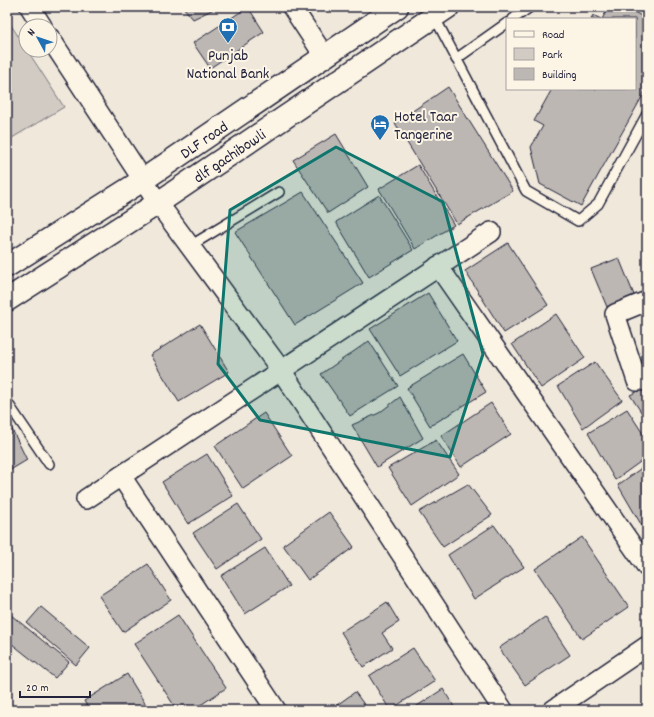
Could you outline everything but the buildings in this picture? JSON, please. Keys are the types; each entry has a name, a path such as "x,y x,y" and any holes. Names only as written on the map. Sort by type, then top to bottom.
{"main road":[{"name":"DLF road","path":"7,266 142,180 397,7"},
{"name":"dlf gachibowli","path":"7,300 158,203 441,12"}],"street":[{"path":"30,7 37,18"},
{"path":"292,7 325,57"},
{"path":"58,50 158,203 281,370 503,710"},
{"path":"86,499 491,232"},
{"path":"438,266 647,568"},
{"path":"647,301 615,314 637,381 647,380"},
{"path":"121,476 276,710"},
{"path":"553,710 647,646"}],"lane":[{"path":"514,18 530,7"},
{"path":"441,12 456,59 526,191 578,221 598,204 647,114"},
{"path":"456,59 506,24"},
{"path":"190,246 279,192"},
{"path":"7,402 49,464"}],"highlighted area":[{"path":"336,147 443,202 483,354 450,457 260,420 218,364 230,210"}],"green space":[{"path":"7,19 18,36 18,58 32,58 64,107 7,141"}],"place":[{"name":"Punjab National Bank","path":"228,44"},
{"name":"Hotel Taar Tangerine","path":"380,141"}]}
